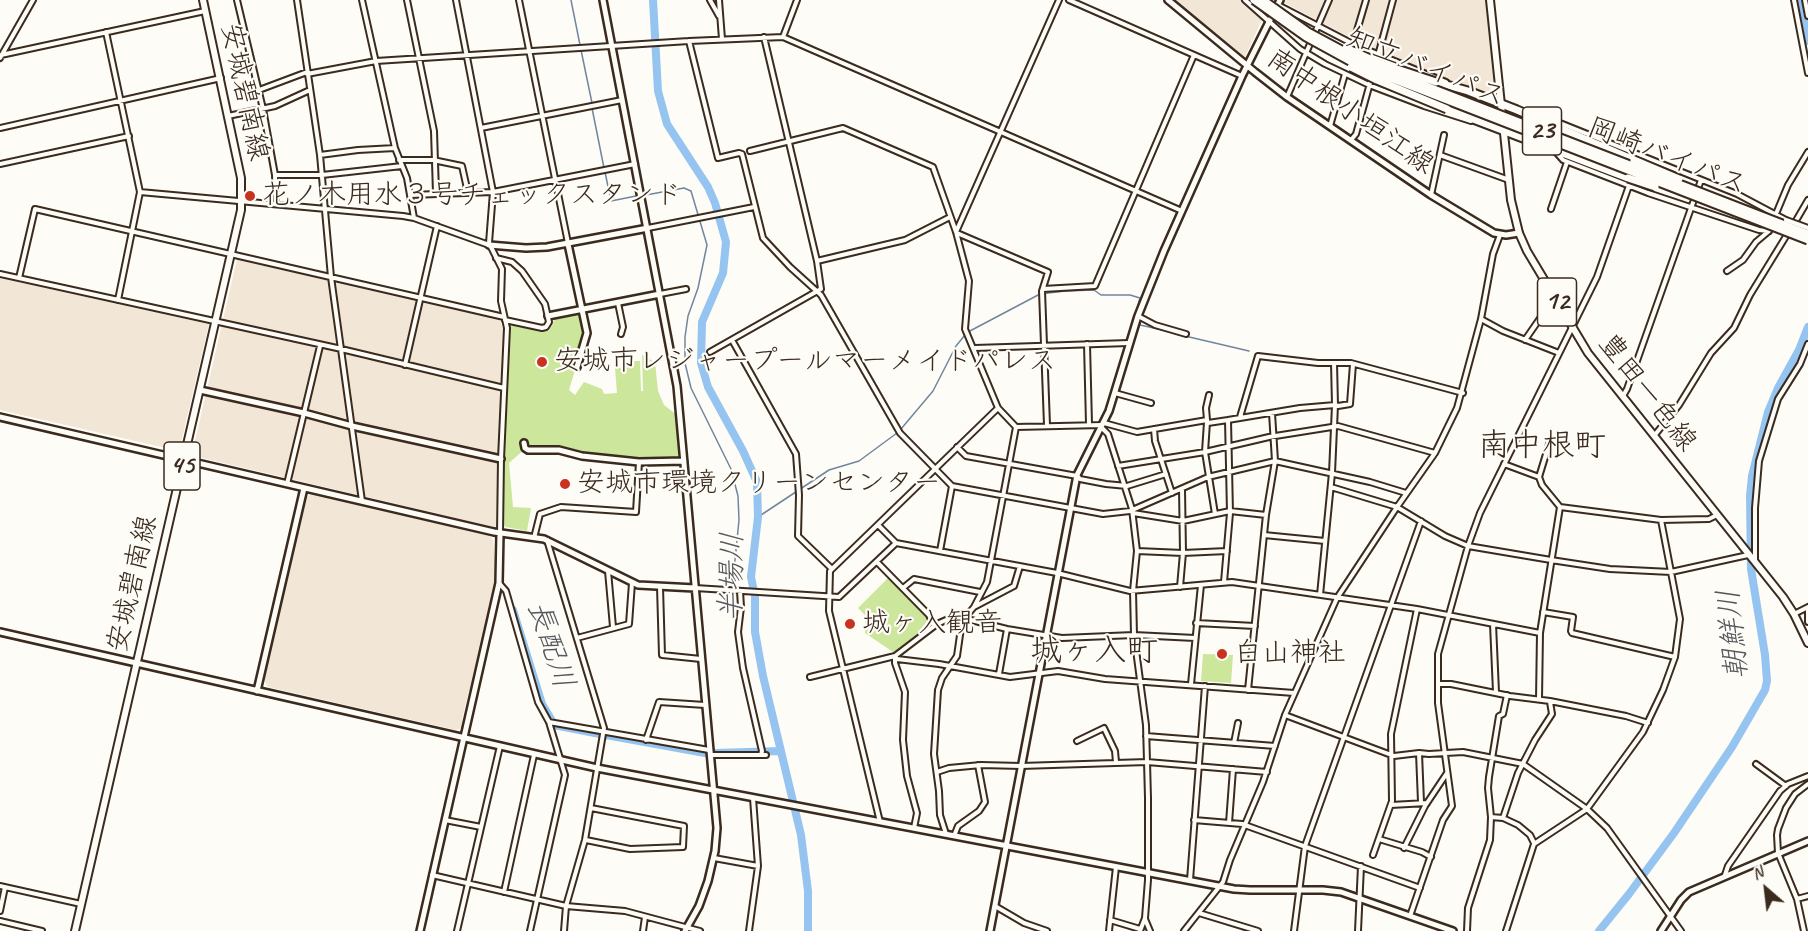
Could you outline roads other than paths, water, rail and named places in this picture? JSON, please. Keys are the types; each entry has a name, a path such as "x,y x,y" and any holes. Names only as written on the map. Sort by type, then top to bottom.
{"highway":[{"name":"知立バイパス","path":"1254,0 1306,37 1357,65 1726,209"},
{"name":"23","path":"1263,0 1282,15 1333,43 1379,63 1537,118 1637,158 1754,213"},
{"name":"23","path":"1266,10 1292,32 1367,76 1504,132 1518,135 1628,182 1726,209"},
{"name":"岡崎バイパス","path":"1282,15 1332,46 1373,66 1808,234"},
{"name":"岡崎バイパス","path":"1726,209 1808,240"}],"main road":[{"name":"安城碧南線","path":"75,931 232,254 241,201 241,178 203,0"},
{"name":"豊田一色線","path":"1490,0 1513,213 1519,233 1554,298 1588,353 1754,562 1794,614 1807,637"}],"street":[{"path":"1,56 33,0"},
{"path":"237,0 263,109 275,175 276,204"},
{"path":"297,0 320,155 331,277 362,501"},
{"path":"362,0 395,148 407,178 414,218"},
{"path":"406,0 434,131 436,194"},
{"path":"420,931 499,583 501,459 507,334 501,301 502,269 489,245 494,192 456,0"},
{"path":"519,0 587,333 577,367"},
{"path":"603,0 674,362 684,460 717,835 714,858 702,898 686,930"},
{"path":"710,0 719,16"},
{"path":"719,0 722,39"},
{"path":"783,37 796,0"},
{"path":"956,232 1059,0"},
{"path":"1069,0 1242,76"},
{"name":"南中根小垣江線","path":"1168,0 1287,97 1431,195 1479,226 1500,235"},
{"path":"1245,0 1306,53 1345,74 1452,117 1485,123"},
{"path":"1271,0 1279,2 1353,44 1447,82 1451,87"},
{"path":"1287,97 1329,0"},
{"path":"1353,44 1366,0"},
{"path":"1351,140 1356,134 1393,0"},
{"path":"1794,0 1808,73"},
{"path":"1805,0 1808,16"},
{"path":"990,931 1069,508 1077,476 1103,426 1138,316 1182,211 1247,65 1279,2"},
{"path":"1,56 205,11"},
{"path":"106,32 141,192 118,300"},
{"path":"710,352 821,289 817,261 764,37"},
{"path":"259,90 307,73 376,61 783,37 1182,211"},
{"path":"689,41 718,158 741,153 761,234 790,267 818,292 899,431 952,486 1102,514 1133,511 1183,521 1230,510 1266,515"},
{"path":"1042,292 1095,286 1194,55"},
{"path":"1330,126 1345,74"},
{"path":"0,128 221,78"},
{"path":"228,116 275,106 310,90"},
{"path":"481,128 622,100"},
{"path":"750,151 843,128 933,167 956,232 969,280 967,333 999,408 1016,427"},
{"path":"1431,195 1444,135"},
{"path":"0,164 129,136"},
{"path":"320,155 395,148"},
{"path":"1554,150 1560,158 1567,162 1628,182 1691,208 1768,231"},
{"path":"1727,271 1743,260 1756,242 1768,231 1788,185 1808,152"},
{"path":"1440,155 1509,180"},
{"path":"1410,916 1443,820 1452,806 1438,704 1438,648 1468,546 1480,513 1597,277 1637,158 1701,180 1808,228"},
{"path":"399,160 435,161 463,166 468,193"},
{"path":"1551,209 1567,162"},
{"path":"410,195 494,192 635,164"},
{"path":"275,175 322,175 402,166"},
{"path":"1622,397 1628,388 1701,180"},
{"path":"141,192 414,218 489,245 526,248 568,244 754,207"},
{"path":"1653,436 1679,405 1712,353 1734,328 1750,295 1808,200"},
{"path":"19,278 35,209 420,297 544,328 549,324 545,304 522,271 512,262 496,258"},
{"path":"817,261 905,240 950,217"},
{"path":"405,365 436,226"},
{"path":"956,232 1048,272 1042,292 1047,425"},
{"path":"1184,931 1223,882 1267,772 1285,715 1337,598 1396,507 1435,453 1457,408 1480,319 1493,254 1500,235 1519,233"},
{"path":"0,274 504,388"},
{"path":"548,316 687,289"},
{"path":"1525,340 1554,298"},
{"path":"618,303 623,327 621,334"},
{"path":"1138,316 1155,325 1186,334"},
{"path":"1480,319 1559,353"},
{"path":"732,340 796,454 799,491 798,536 831,570"},
{"path":"975,348 1129,343"},
{"path":"1087,344 1089,424"},
{"path":"1754,562 1759,461 1778,399 1800,364 1808,344"},
{"path":"287,484 320,346"},
{"path":"1240,417 1258,356 1353,364 1462,393"},
{"path":"1320,595 1335,427 1334,363"},
{"path":"1016,427 1089,424 1137,432 1350,404 1353,364"},
{"path":"200,390 501,459"},
{"path":"1115,393 1151,403"},
{"path":"1209,395 1206,408 1205,452 1215,514"},
{"path":"880,822 829,611 831,570 999,408"},
{"path":"1248,690 1266,515 1275,461 1272,413"},
{"path":"0,417 500,533 547,540 641,586 839,597 896,543"},
{"path":"1224,582 1230,510 1228,420"},
{"path":"1103,426 1108,434 1133,511 1137,551 1133,591 1134,635 1147,762 1148,873 1145,918 1141,930 1110,920"},
{"path":"974,607 987,582 1016,427"},
{"path":"1118,466 1335,427 1435,453"},
{"path":"1154,429 1172,493"},
{"path":"1550,441 1539,477 1542,485 1560,507 1661,520 1709,519 1717,515"},
{"path":"524,443 528,450 559,450 575,455 639,462 684,460"},
{"path":"957,447 966,456 1077,476 1080,479 1106,484 1124,485 1166,474"},
{"path":"1133,511 1208,477 1275,461 1332,473 1406,493"},
{"path":"534,538 540,514 561,507 636,512 639,462"},
{"path":"1504,464 1539,477"},
{"path":"940,551 952,486"},
{"path":"257,691 304,488"},
{"path":"1331,488 1396,507 1445,536 1468,546 1551,560 1610,569 1671,572 1747,553"},
{"path":"1180,587 1183,553 1182,489"},
{"path":"1539,699 1540,633 1560,507"},
{"path":"1506,931 1534,844 1587,809 1648,723 1658,704 1675,657 1680,619 1661,520"},
{"path":"1294,931 1305,846 1421,521"},
{"path":"878,525 896,543 1057,573 1133,591 1224,582 1417,609 1540,633"},
{"path":"1264,535 1326,541"},
{"path":"547,540 603,726 585,840 566,906 564,931"},
{"path":"1137,551 1183,553 1227,551"},
{"path":"877,562 930,615 934,626"},
{"path":"946,834 940,815 934,754 938,690 942,678 957,656 959,632 963,619 974,607 1014,586 1020,566"},
{"path":"608,569 613,627"},
{"path":"903,588 914,579 980,592"},
{"path":"577,638 630,623 632,582"},
{"path":"499,583 506,591 538,702 549,722 565,775 530,931"},
{"path":"1191,684 1202,585"},
{"path":"660,587 662,655 701,659"},
{"path":"549,722 710,752 763,754 743,668 738,632 741,591"},
{"path":"1794,614 1808,608 1808,622"},
{"path":"1373,855 1391,804 1391,734 1417,609"},
{"path":"1543,612 1573,617 1572,633 1675,657"},
{"path":"895,658 934,626 956,616 1007,629 1062,638 1134,635 1195,638"},
{"path":"1196,623 1255,626"},
{"path":"1493,623 1496,692"},
{"path":"999,674 1007,629"},
{"path":"0,632 597,768 1219,886 1250,890 1330,890 1453,931"},
{"path":"810,678 895,658 1016,676 1058,671 1099,679 1294,693"},
{"path":"895,658 905,692 903,740 909,785 917,813 914,828"},
{"path":"1438,684 1451,684 1550,701 1626,716 1648,723"},
{"path":"1190,880 1205,686"},
{"path":"1467,931 1468,908 1490,840 1491,817 1488,788 1491,757 1499,716 1503,714 1507,695"},
{"path":"1503,818 1518,773 1552,714 1550,701"},
{"path":"646,740 658,703 705,705"},
{"path":"1285,715 1394,756 1463,752 1523,764 1587,809 1607,828 1681,931"},
{"path":"1234,743 1238,723"},
{"path":"1077,741 1104,728 1116,762"},
{"path":"1146,736 1275,746"},
{"path":"457,931 500,746"},
{"path":"1419,753 1421,802"},
{"path":"504,892 534,755"},
{"path":"937,772 949,768 978,765 1021,766 1116,762 1147,762 1267,772"},
{"path":"1756,764 1786,786"},
{"path":"954,836 958,826 981,809 985,802 978,765"},
{"path":"1229,823 1233,769"},
{"path":"1404,848 1427,803 1447,773"},
{"path":"1725,875 1728,866 1780,791 1808,776"},
{"path":"1804,931 1797,899 1778,853 1778,829 1786,808 1795,794 1808,784"},
{"path":"748,931 758,866 753,797"},
{"path":"1391,804 1427,803"},
{"path":"585,840 630,849 683,847 684,826 591,808"},
{"path":"1491,817 1503,818 1524,829 1534,844"},
{"path":"445,819 481,827"},
{"path":"1194,820 1245,825 1420,888"},
{"path":"1379,839 1431,857"},
{"path":"1661,931 1681,900 1689,892 1808,841"},
{"path":"714,858 758,866"},
{"path":"1358,931 1360,866"},
{"path":"1109,931 1116,867"},
{"path":"432,875 566,906 622,910 686,930 700,931"},
{"path":"0,911 3,887 81,904"},
{"path":"1797,899 1808,896"},
{"path":"994,906 1024,923 1047,931"},
{"path":"1199,913 1258,931"},
{"path":"643,931 645,916"},
{"path":"1145,918 1150,931"},
{"path":"0,921 42,931"}],"waterway":[{"path":"571,0 580,45"},
{"name":"半場川","path":"653,0 658,91 667,124 708,187 726,242 723,273 702,322 701,363 708,387 757,482 758,517 751,577 755,596 755,632 763,676 801,835 808,891 808,931"},
{"name":"朝鮮川","path":"1800,0 1808,41"},
{"path":"581,50 592,103"},
{"path":"592,108 604,168"},
{"path":"605,172 611,201 636,196"},
{"path":"646,195 684,188 691,191 707,245 698,288 688,316 685,363 691,388 731,469 738,496 739,520 734,570 738,574"},
{"path":"968,332 1040,294 1065,291 1094,290 1101,295 1130,295 1140,298 1133,323"},
{"path":"1140,325 1181,334"},
{"name":"朝鮮川","path":"1599,931 1674,833 1732,747 1765,690 1767,681 1765,655 1751,569 1752,476 1768,412 1808,327"},
{"path":"901,429 933,391 956,346 965,335"},
{"path":"1185,336 1249,351"},
{"path":"758,517 829,470 859,461 897,433"},
{"name":"長配川","path":"513,610 542,704 551,719"},
{"name":"長配川","path":"554,725 600,734"},
{"name":"長配川","path":"606,735 705,753"},
{"name":"長配川","path":"716,753 781,751"}],"place":[{"name":"花ノ木用水３号チェックスタンド","path":"250,196"},
{"name":"安城市レジャープールマーメイドパレス","path":"542,362"},
{"name":"安城市環境クリーンセンター","path":"565,484"},
{"name":"城ヶ入観音","path":"850,624"},
{"name":"白山神社","path":"1222,654"}],"district":[{"name":"南中根町","path":"1542,447"},
{"name":"城ヶ入町","path":"1094,652"}]}
